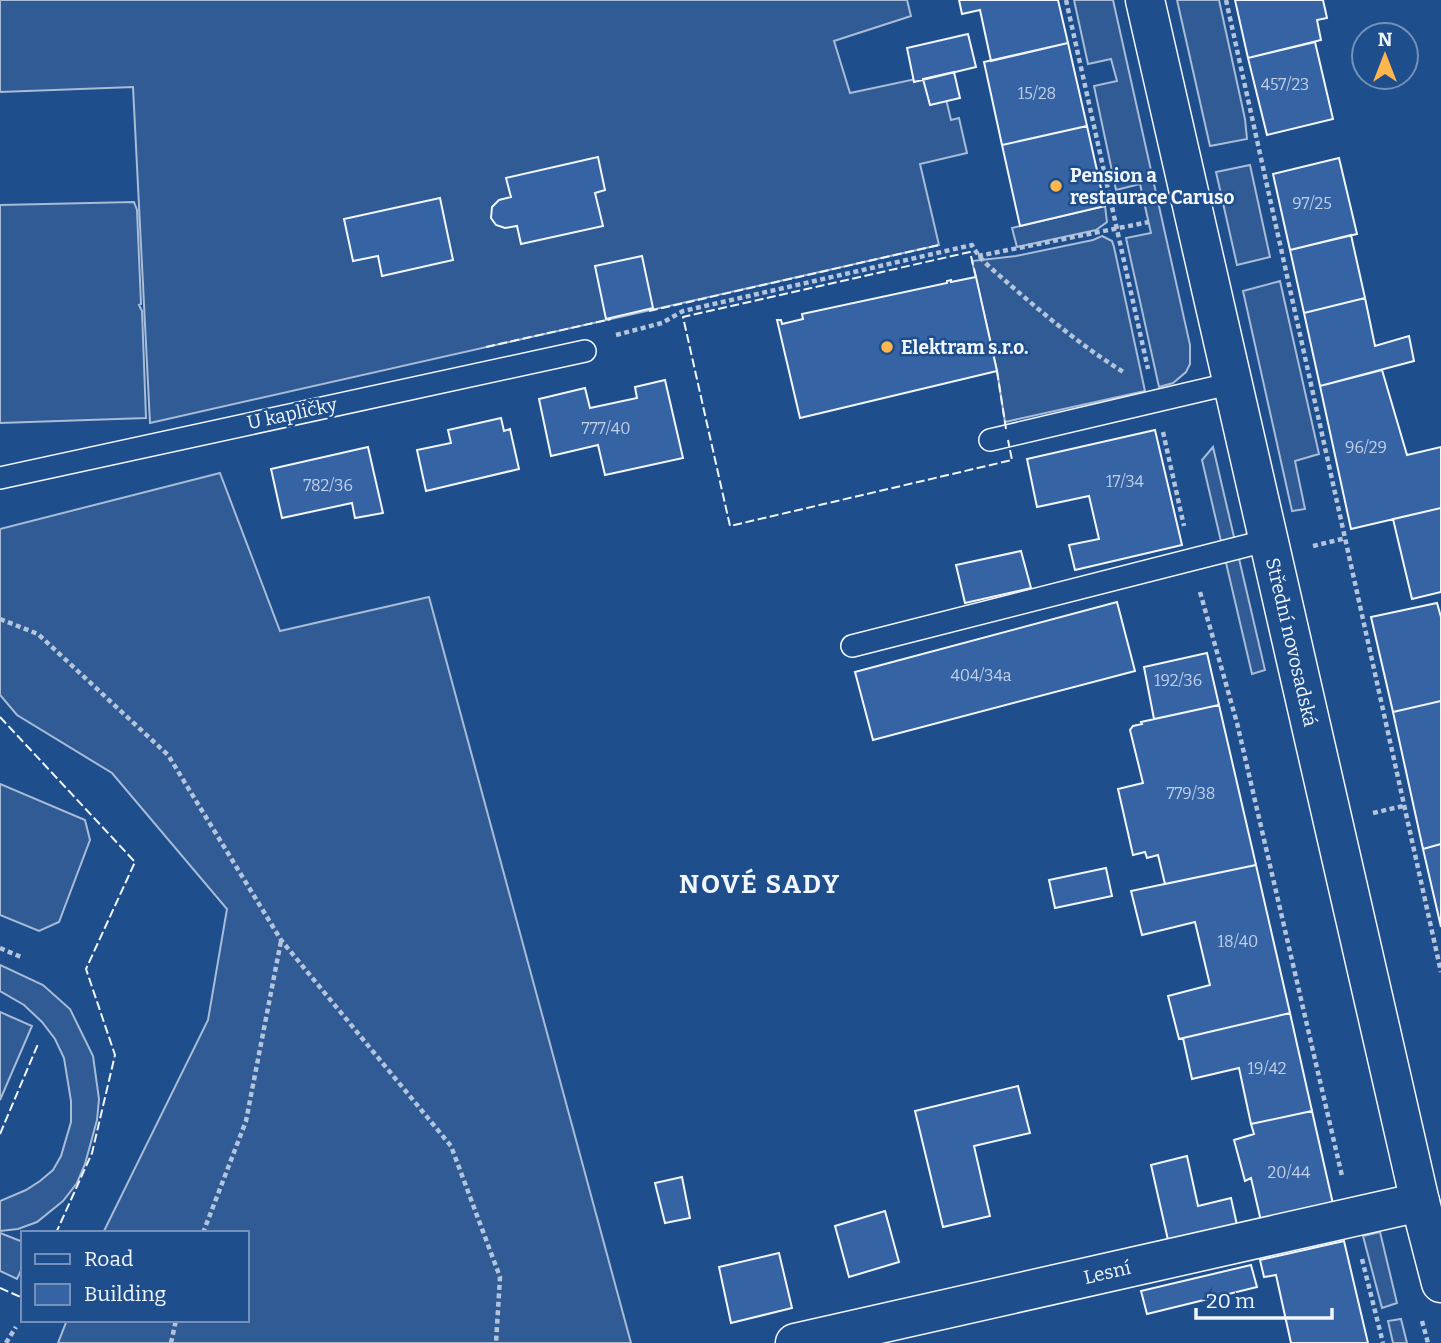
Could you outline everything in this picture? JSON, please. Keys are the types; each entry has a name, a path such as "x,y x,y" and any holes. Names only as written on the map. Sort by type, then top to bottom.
{"main road":[{"name":"Střední novosadská","path":"1145,0 1420,1202 1441,1283"},
{"name":"Lesní","path":"795,1343 1420,1202"}],"lane":[{"name":"U kapličky","path":"0,478 585,351"},
{"path":"990,440 1233,383"},
{"path":"852,646 1269,540"}],"path":[{"path":"1066,0 1149,371"},
{"path":"1226,0 1441,972"},
{"path":"978,256 1149,222"},
{"path":"585,351 599,340 662,323 682,311 972,245 978,256 1026,298 1103,359 1132,377"},
{"path":"1161,426 1191,560 1237,723 1383,1343"},
{"path":"0,619 38,634 168,755 281,940 451,1146 500,1277 496,1343"},
{"path":"204,1231 246,1121 281,940"},
{"path":"0,948 21,957"},
{"path":"171,1343 176,1322"},
{"path":"6,1343 16,1327"}],"shaded area":[{"path":"0,0 907,0 911,16 834,41 850,93 925,77 946,99 951,120 959,118 967,153 920,164 939,245 150,423 133,87 0,92"},
{"path":"1074,0 1113,0 1190,345 1190,364 1186,372 1173,383 1159,387 1126,238 1151,233 1140,184 1116,190 1094,86 1117,81 1111,59 1088,64"},
{"path":"1177,0 1219,0 1247,139 1210,146"},
{"path":"1250,165 1270,257 1237,265 1216,172"},
{"path":"134,202 137,210 139,305 142,311 146,418 0,423 0,205"},
{"path":"1105,206 1107,222 1096,230 1017,247 1012,228"},
{"path":"1102,236 1112,241 1114,247 1145,391 1005,422 997,371 972,261 1016,256"},
{"path":"1280,281 1319,454 1295,461 1305,509 1292,511 1243,291"},
{"path":"1213,447 1265,670 1252,674 1202,460"},
{"path":"220,473 280,631 429,597 631,1343 58,1343 66,1322 248,1322 248,1231 104,1231 208,1020 227,909 112,773 17,715 0,695 0,529"},
{"path":"0,784 85,820 90,840 59,922 39,931 0,915"},
{"path":"0,965 43,985 70,1009 93,1056 99,1099 97,1120 77,1183 63,1201 37,1222 18,1229 0,1231 0,1201 40,1181 53,1170 61,1156 71,1122 71,1101 64,1058 55,1039 24,1005 0,991"},
{"path":"0,1012 32,1026 0,1100"},
{"path":"1380,1232 1397,1303 1382,1308 1363,1236"},
{"path":"0,1233 21,1241 21,1270 17,1279 0,1271"},
{"path":"1401,1319 1407,1343 1393,1343 1388,1321"}],"building":[{"path":"959,0 1058,0 1068,43 991,61 980,10 962,14"},
{"path":"1235,0 1323,0 1327,18 1317,20 1321,40 1248,58"},
{"path":"968,34 976,67 914,82 907,48"},
{"path":"1315,42 1333,119 1267,135 1248,58"},
{"path":"1068,43 1087,126 1002,145 984,62"},
{"path":"954,72 960,98 930,105 923,79"},
{"name":"Pension a restaurace Caruso","path":"1087,126 1105,206 1020,226 1002,145"},
{"path":"598,157 605,190 595,193 603,226 521,244 517,226 505,228 496,225 491,218 492,207 499,200 511,197 506,178"},
{"path":"1339,158 1357,234 1290,250 1273,174"},
{"path":"440,198 453,260 382,276 378,256 353,261 344,219"},
{"path":"1351,235 1365,298 1304,313 1290,250"},
{"path":"642,256 653,308 606,319 595,266"},
{"name":"Elektram s.r.o.","path":"976,277 997,371 800,418 777,320 781,320 782,324 803,319 802,314 951,280"},
{"path":"1365,298 1375,346 1409,336 1414,361 1320,386 1304,313"},
{"path":"1382,370 1407,455 1441,447 1441,508 1351,529 1320,386"},
{"path":"665,380 683,458 605,475 598,445 551,456 539,399 585,388 590,408 637,398 635,387"},
{"path":"501,418 504,431 510,429 519,469 426,491 417,450 451,443 448,430"},
{"path":"1155,430 1182,545 1075,570 1069,545 1099,539 1089,496 1037,507 1027,459"},
{"path":"368,447 383,513 355,518 352,503 282,518 271,469"},
{"path":"1441,508 1441,592 1412,599 1393,519"},
{"path":"1021,551 1031,588 965,603 956,565"},
{"path":"1117,602 1135,671 873,740 855,672"},
{"path":"1437,603 1441,617 1441,701 1393,712 1371,617"},
{"path":"1207,653 1219,705 1154,719 1144,667"},
{"path":"1441,701 1441,844 1423,849 1393,712"},
{"path":"1219,705 1256,865 1165,884 1158,855 1147,858 1145,852 1133,855 1118,789 1143,783 1130,730 1133,726 1142,724 1141,722"},
{"path":"1441,844 1441,927 1423,849"},
{"path":"1256,865 1290,1013 1179,1039 1168,996 1210,985 1195,922 1142,935 1131,891"},
{"path":"1106,868 1112,896 1055,908 1049,880"},
{"path":"1290,1013 1312,1111 1251,1124 1239,1068 1192,1079 1183,1038"},
{"path":"1018,1086 1030,1133 974,1146 990,1216 943,1227 915,1111"},
{"path":"1312,1111 1333,1204 1261,1221 1251,1178 1245,1181 1234,1140 1254,1134 1251,1124"},
{"path":"1187,1156 1198,1206 1231,1198 1237,1225 1168,1240 1151,1165"},
{"path":"682,1177 690,1218 665,1223 655,1183"},
{"path":"885,1211 899,1262 849,1277 835,1226"},
{"path":"1344,1241 1368,1343 1291,1343 1276,1275 1264,1277 1260,1260"},
{"path":"779,1253 792,1308 731,1323 719,1267"},
{"path":"1251,1265 1257,1287 1147,1314 1141,1291"}],"fence":[{"path":"649,311 939,245"},
{"path":"976,277 970,252 683,317 730,526 1012,460 1008,440"},
{"path":"486,347 611,319"},
{"path":"997,371 1006,429"},
{"path":"0,717 135,862 86,969 115,1055 92,1153 57,1231"},
{"path":"0,1134 38,1044"},
{"path":"0,1288 21,1297"}],"place":[{"name":"Pension a restaurace Caruso","path":"1056,186"},
{"name":"Elektram s.r.o.","path":"887,347"}],"district":[{"name":"NOVÉ SADY","path":"760,884"}]}
